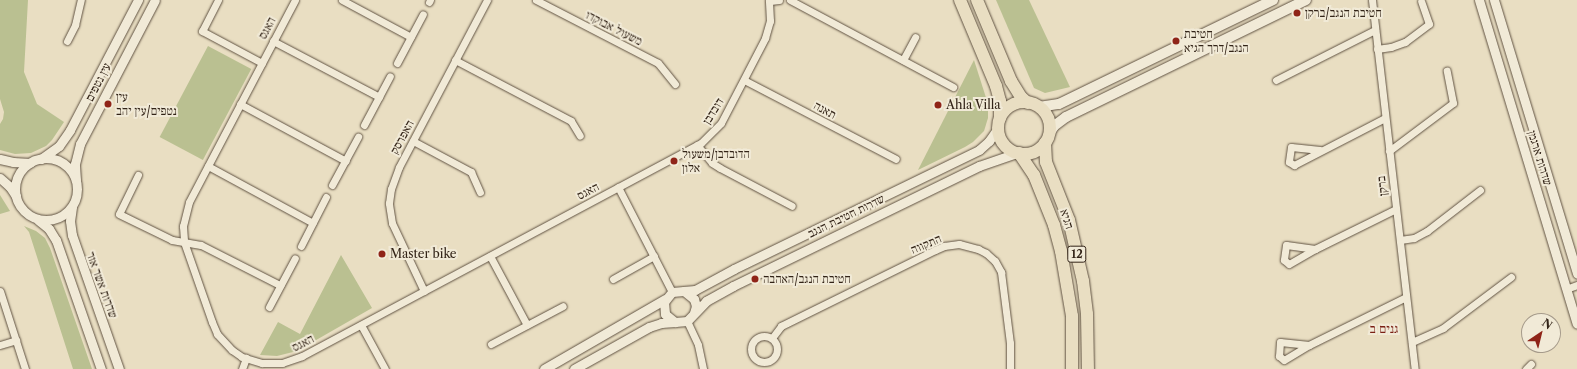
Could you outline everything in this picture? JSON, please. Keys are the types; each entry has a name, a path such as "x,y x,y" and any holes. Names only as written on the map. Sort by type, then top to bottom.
{"highway":[{"name":"12","path":"960,0 996,86 1000,101 999,123 1002,142 1009,149 1018,153"},
{"name":"12","path":"977,0 1011,81 1021,97 1033,105 1048,119 1047,138"},
{"path":"999,123 1010,106 1020,103 1033,105"},
{"path":"1018,153 1033,152 1047,138"},
{"name":"הגיא","path":"1047,138 1046,162 1068,220 1083,281 1087,314 1088,369"},
{"name":"הגיא","path":"1018,153 1034,175 1054,225 1061,251 1072,316 1072,369"}],"main road":[{"path":"1033,105 1050,107 1273,0"},
{"path":"1047,138 1058,122 1074,113 1306,0"}],"street":[{"path":"67,41 78,18 81,0"},
{"name":"עין נטפים","path":"41,159 59,146 70,130 138,0"},
{"name":"עין נטפים","path":"76,180 75,164 80,144 155,0"},
{"path":"218,0 202,31 262,63"},
{"name":"האגס","path":"295,0 208,166 186,210 182,226 185,242 212,322 217,334 232,350 246,358 262,363 272,364 293,361 618,187 672,292"},
{"path":"342,0 411,37"},
{"name":"האפרסק","path":"424,291 394,230 389,210 393,181 487,0"},
{"name":"משעול אבוקדו","path":"536,0 658,63 675,84"},
{"path":"769,1 779,0"},
{"path":"790,0 953,87"},
{"name":"ברקן","path":"1372,0 1415,369"},
{"name":"שדרות ארגמן","path":"1479,0 1577,324"},
{"name":"שדרות ארגמן","path":"1494,0 1577,274"},
{"name":"דובדבן","path":"618,187 697,145 712,134 721,123 767,32 771,15 769,1"},
{"path":"1377,49 1391,47 1405,42 1429,24 1421,1"},
{"path":"397,62 423,14"},
{"path":"1276,80 1375,30"},
{"path":"903,60 915,36"},
{"path":"273,42 379,97"},
{"path":"455,60 571,121 580,136"},
{"path":"1389,151 1453,103 1447,71"},
{"path":"364,125 390,76"},
{"name":"תאנה","path":"744,80 896,159"},
{"path":"240,104 346,161"},
{"path":"1320,150 1385,118"},
{"name":"שדרות חטיבת הנגב","path":"684,291 695,290 730,271 979,150 989,141 999,123"},
{"path":"332,186 358,137"},
{"path":"413,141 471,172 480,192"},
{"path":"697,145 712,163 792,206"},
{"name":"שדרות חטיבת הנגב","path":"694,314 709,299 738,283 979,166 1018,153"},
{"path":"0,159 18,163 30,163 41,159 55,160 64,164 71,171 76,180 77,194 72,207 65,214 56,219 42,220 33,218"},
{"path":"16,197 15,185 18,176 30,163"},
{"path":"208,166 313,223"},
{"path":"138,176 119,214 172,240 201,245 280,285"},
{"path":"0,178 10,186 21,208 46,227 56,240 101,369"},
{"path":"1400,240 1414,238 1427,231 1480,190"},
{"path":"301,246 326,197"},
{"name":"שדרות אשר אזר","path":"72,207 70,222 73,239 119,369"},
{"path":"1315,249 1396,209"},
{"name":"התקווה","path":"772,338 782,326 935,250 944,246 959,244 978,249 986,253 995,261 1001,272 1010,343 1010,369"},
{"path":"490,256 527,325"},
{"path":"613,279 654,256"},
{"path":"269,307 295,258"},
{"path":"1412,342 1439,330 1511,277"},
{"path":"1566,289 1577,285"},
{"path":"0,291 26,369"},
{"path":"544,369 665,299 672,292 684,291 694,299 696,306 694,314 687,321 661,323 645,329 574,369"},
{"path":"1309,345 1406,297"},
{"path":"665,299 663,307 665,314 675,322"},
{"path":"491,344 563,306"},
{"path":"687,321 698,345 703,369"},
{"path":"361,324 385,369"},
{"path":"0,345 16,340"},
{"path":"242,369 246,358"}],"green space":[{"path":"0,0 28,0 24,72 37,104 64,122 46,146 31,153 15,154 0,150 0,124 3,119 4,112 0,99"},
{"path":"996,0 1029,0 1070,87 1045,93 1034,88"},
{"path":"208,46 251,69 203,160 160,137"},
{"path":"974,60 988,104 988,118 984,131 973,142 965,147 918,170"},
{"path":"0,195 10,211 0,214"},
{"path":"24,226 36,231 45,238 50,248 92,369 73,369 29,232"},
{"path":"341,255 372,308 297,351 277,356 260,355 278,322 300,334"}],"place":[{"name":"חטיבת הנגב/ברקן","path":"1297,13"},
{"name":"חטיבת הנגב/דרך הגיא","path":"1176,41"},
{"name":"עין נטפים/עין יהב","path":"108,104"},
{"name":"Ahla Villa","path":"938,105"},
{"name":"הדובדבן/משעול אלון","path":"674,161"},
{"name":"Master bike","path":"382,254"},
{"name":"חטיבת הנגב/האהבה","path":"755,279"}],"district":[{"name":"גנים ב","path":"1384,328"}]}
